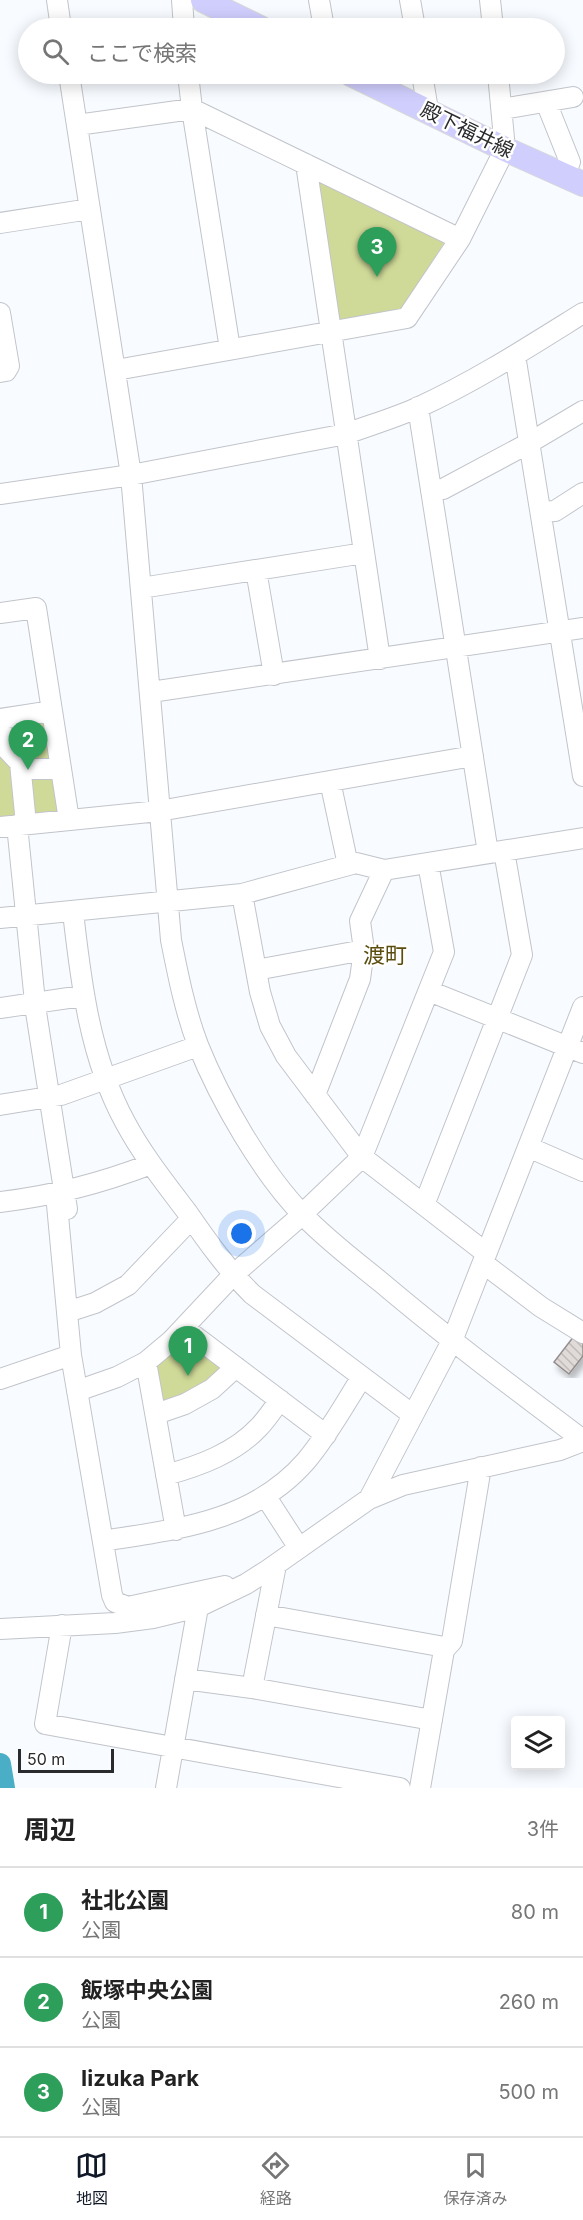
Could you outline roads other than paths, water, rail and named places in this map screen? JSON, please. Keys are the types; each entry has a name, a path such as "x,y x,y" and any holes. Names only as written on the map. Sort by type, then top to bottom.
{"main road":[{"path":"203,0 240,18"},
{"name":"殿下福井線","path":"372,84 573,180"}],"street":[{"path":"57,0 60,18"},
{"path":"182,0 183,18"},
{"path":"319,0 322,18"},
{"path":"410,0 413,18"},
{"path":"490,0 492,18"},
{"path":"71,84 131,475 171,940 178,977 198,1046 235,1120 263,1165 302,1214 452,1341 583,1441"},
{"path":"189,84 230,350"},
{"path":"424,84 428,110"},
{"path":"116,370 407,318 460,239 505,149 499,84"},
{"path":"501,109 573,97"},
{"path":"546,102 570,162 573,180"},
{"path":"77,125 192,109 460,239"},
{"path":"306,164 380,659"},
{"path":"0,223 90,209"},
{"path":"0,313 9,366 6,371 0,372"},
{"path":"0,494 131,475 345,434 418,407 515,355 583,313"},
{"path":"515,355 559,632 578,711 583,776"},
{"path":"418,407 473,756 522,955 424,1205"},
{"path":"431,491 443,489 583,411"},
{"path":"541,512 555,511 583,493"},
{"path":"141,588 364,553"},
{"path":"256,570 274,675"},
{"path":"0,614 36,608 69,820"},
{"path":"151,692 583,628"},
{"path":"0,719 52,711"},
{"path":"0,725 6,748 20,763 33,768 61,769"},
{"path":"14,825 159,811 473,756"},
{"path":"20,763 14,825 26,907 25,916 35,1004 51,1097 77,1355 77,1391 112,1595 115,1602 128,1607 215,1587 246,1584"},
{"path":"330,781 348,865"},
{"path":"0,918 242,894 356,863 384,870 583,838"},
{"path":"77,1391 117,1377 146,1362 184,1328 233,1275 362,1157 444,952 428,863"},
{"path":"315,1095 360,979 364,950 360,921 384,870"},
{"path":"242,894 256,970 270,1026 286,1056 362,1157 424,1205 541,1307 583,1333"},
{"path":"73,912 82,996 106,1080 124,1122 151,1164 233,1275 252,1294 413,1415"},
{"path":"256,970 364,950"},
{"path":"429,991 576,1050"},
{"path":"0,1008 82,996"},
{"path":"369,1499 452,1341 528,1147 576,1050 583,1007"},
{"path":"0,1105 51,1097 106,1080 198,1046"},
{"path":"528,1147 583,1171"},
{"path":"0,1202 60,1193 115,1178 151,1164"},
{"path":"72,1311 95,1303 128,1284 191,1219"},
{"path":"184,1328 326,1435"},
{"path":"0,1379 77,1355"},
{"path":"146,1362 176,1530"},
{"path":"156,1414 185,1404 212,1389 236,1367"},
{"path":"103,1541 176,1530 218,1520 266,1497 305,1462 326,1435 362,1377"},
{"path":"166,1475 200,1465 232,1448 258,1428 280,1400"},
{"path":"2,1628 115,1623 153,1618 198,1607 246,1584 369,1499 403,1485 560,1450 583,1441"},
{"path":"420,1788 444,1650 453,1641 481,1467"},
{"path":"266,1497 299,1548"},
{"path":"252,1688 276,1565"},
{"path":"166,1788 198,1607"},
{"path":"266,1616 439,1646 444,1650"},
{"path":"62,1625 45,1724 400,1788"},
{"path":"185,1679 252,1688 432,1720"}],"waterway":[{"path":"0,1764 4,1788"}],"place":[{"name":"Iizuka Park","path":"377,277"},
{"name":"飯塚中央公園","path":"28,770"},
{"name":"社北公園","path":"188,1376"}],"district":[{"name":"渡町","path":"385,955"}]}
